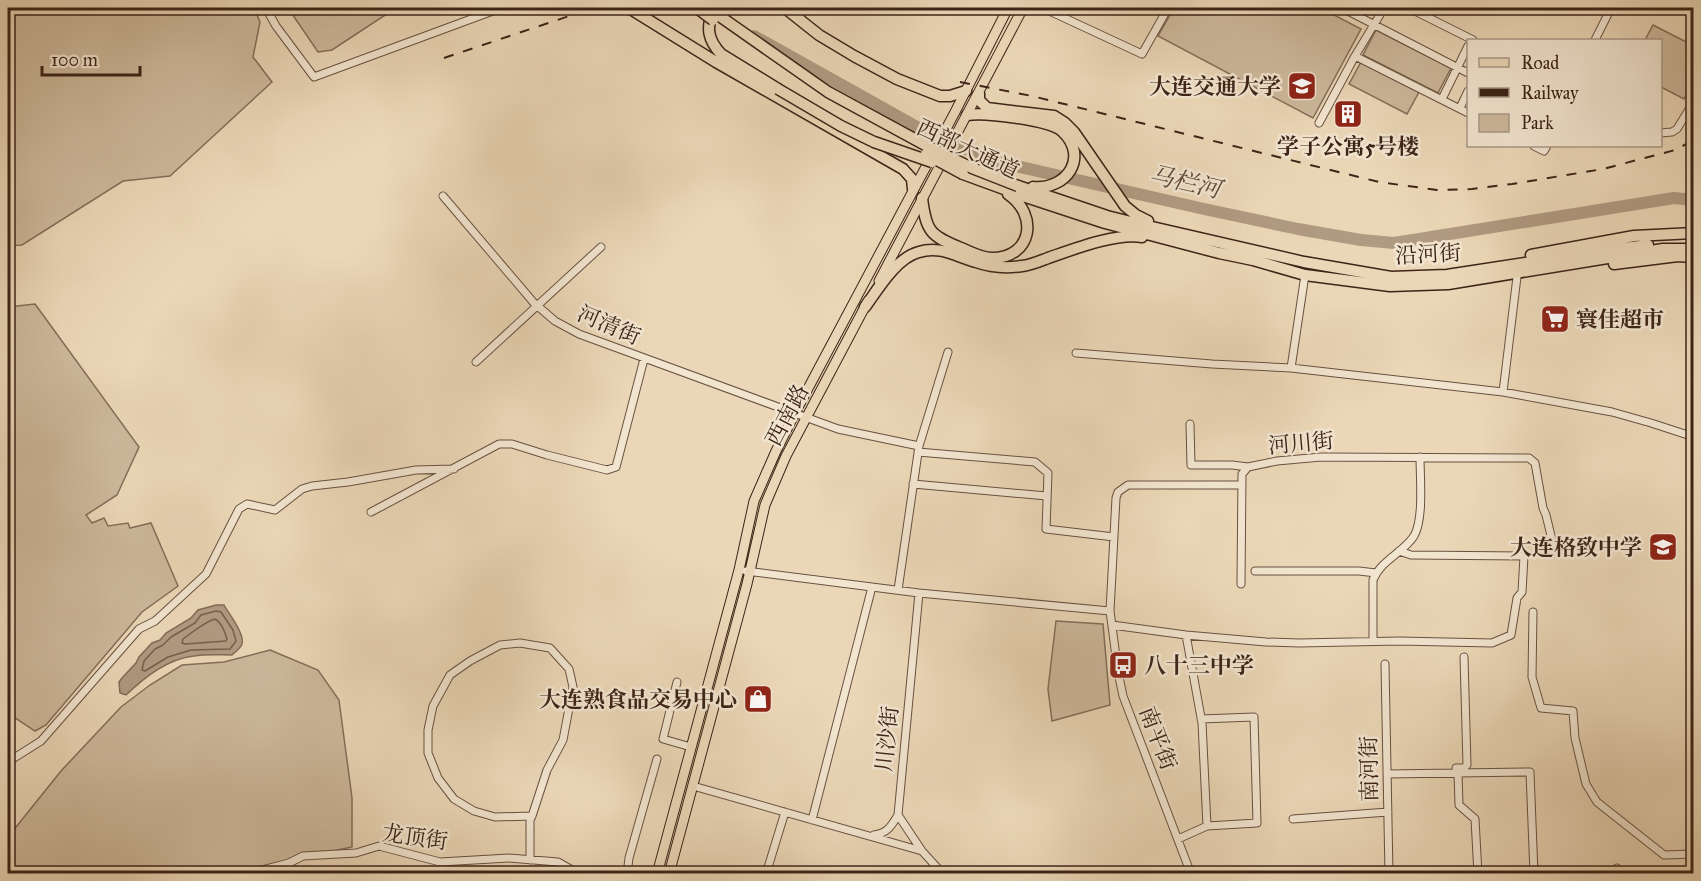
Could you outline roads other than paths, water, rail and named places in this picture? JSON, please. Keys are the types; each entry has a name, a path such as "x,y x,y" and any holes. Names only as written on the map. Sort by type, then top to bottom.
{"highway":[{"path":"629,8 716,62 903,169 912,179 913,189"},
{"name":"西部大通道","path":"697,8 824,98 963,174 1105,223 1219,253 1251,255"},
{"name":"西部大通道","path":"708,8 828,92 972,168 1017,186 1107,216 1210,241 1251,255"},
{"path":"714,8 709,21 709,29 714,46 721,54 841,126 874,142 963,174"},
{"path":"775,8 801,20"},
{"path":"785,8 819,35 897,79 940,96 950,96 966,91"},
{"path":"978,94 978,100 987,108 1054,116 1074,132 1125,206 1136,215 1210,241"},
{"path":"966,117 983,113 1047,123 1062,131 1072,144 1074,152 1070,171 1064,179 1044,188 1017,186"},
{"path":"922,198 924,216 930,230 937,238 981,256 993,258 1018,249 1025,242 1027,231 1025,213 1019,201 993,185"},
{"path":"1391,277 1634,236 1694,233"},
{"path":"865,307 899,263 921,251 935,249 953,253 977,263 1014,267 1024,266 1108,239 1138,236 1219,253"},
{"path":"1609,254 1663,243 1694,243"},
{"path":"1609,254 1663,249 1694,249"},
{"name":"沿河街","path":"1251,255 1391,277 1447,275 1609,254"},
{"name":"沿河街","path":"1251,255 1305,275 1390,286 1459,283 1609,254"},
{"path":"1459,283 1678,256 1694,257"}],"main road":[{"name":"西南路","path":"657,873 739,570 754,501 795,413 1008,8"},
{"name":"西南路","path":"669,873 750,571 765,505 786,456 1023,8"}],"street":[{"path":"266,8 276,27 314,77 501,8"},
{"path":"1043,8 1142,54 1168,8"},
{"path":"1342,8 1467,72"},
{"path":"1319,123 1384,8"},
{"path":"1409,8 1420,10 1467,39"},
{"path":"1596,39 1611,8"},
{"path":"1442,99 1467,50"},
{"path":"1355,56 1467,112"},
{"path":"1460,108 1467,93"},
{"path":"1663,133 1677,129 1694,100"},
{"name":"河清街","path":"443,196 537,306 555,321 579,334 838,429 919,449 1035,462 1048,473 1047,496"},
{"path":"476,362 601,247"},
{"path":"1291,368 1305,275"},
{"path":"1503,392 1517,277"},
{"path":"898,590 919,449 948,352"},
{"path":"1076,353 1291,368 1503,392 1612,412 1694,438"},
{"path":"371,512 499,444 512,444 607,470 616,467 644,359"},
{"path":"1190,424 1191,465 1248,467"},
{"name":"河川街","path":"1241,484 1242,474 1248,467 1277,461 1322,457 1529,458 1535,463 1543,508 1553,544"},
{"path":"1373,641 1373,580 1388,559 1413,537 1420,522 1420,458"},
{"path":"8,764 41,741 139,629 155,621 206,574 239,509 247,504 275,510 302,489 312,486 416,471 454,469"},
{"path":"913,484 1047,496 1046,529 1114,537"},
{"path":"739,570 919,593 1110,611 1118,492 1128,486 1241,484 1241,584"},
{"path":"1112,626 1186,635 1299,643 1373,641 1492,643 1511,635 1517,598 1522,591 1524,556 1411,555 1399,551"},
{"path":"1255,571 1376,573"},
{"path":"812,820 872,587"},
{"name":"川沙街","path":"898,815 919,593"},
{"name":"南平街","path":"1110,611 1123,696 1191,873"},
{"path":"1533,612 1532,677 1541,708 1573,711 1575,738 1586,784 1597,802 1664,855 1694,854"},
{"path":"1186,635 1202,719 1208,826"},
{"path":"530,860 530,820 532,816 548,770 563,740 573,687 569,669 550,648 520,643 500,645 450,675 433,706 428,730 428,753 438,778 454,799 474,811 495,817 532,816"},
{"path":"1424,773 1430,769 1464,768 1467,765 1464,657"},
{"name":"南河街","path":"1385,664 1389,873"},
{"path":"677,682 663,739 691,747"},
{"path":"1178,839 1208,826 1257,823 1254,717 1202,719"},
{"path":"627,873 629,858 657,759"},
{"path":"1387,774 1530,772 1534,873"},
{"path":"1458,773 1459,805 1475,819 1478,873"},
{"path":"693,786 922,851"},
{"path":"766,873 784,812"},
{"path":"1293,819 1388,813"},
{"path":"869,836 882,834 889,830 898,815 922,851 943,873"},
{"name":"龙顶街","path":"247,873 303,856 356,853 379,846 441,862 510,858 558,862 579,873"}],"water":[{"path":"224,605 239,630 242,644 232,655 199,655 175,661 149,676 126,695 120,693 119,682 152,643 191,618 198,610"}],"waterway":[{"name":"马栏河","path":"754,36 924,131 994,161 1204,209 1361,240 1394,243 1674,198 1694,200"}],"railway":[{"path":"444,58 593,8"},
{"path":"960,82 1032,96 1379,182 1437,190 1512,184 1603,169 1675,150 1694,140"}],"place":[{"name":"大连交通大学","path":"1302,86"},
{"name":"学子公寓5号楼","path":"1348,114"},
{"name":"寰佳超市","path":"1555,319"},
{"name":"大连格致中学","path":"1663,547"},
{"name":"八十三中学","path":"1123,665"},
{"name":"大连熟食品交易中心","path":"758,699"}]}
